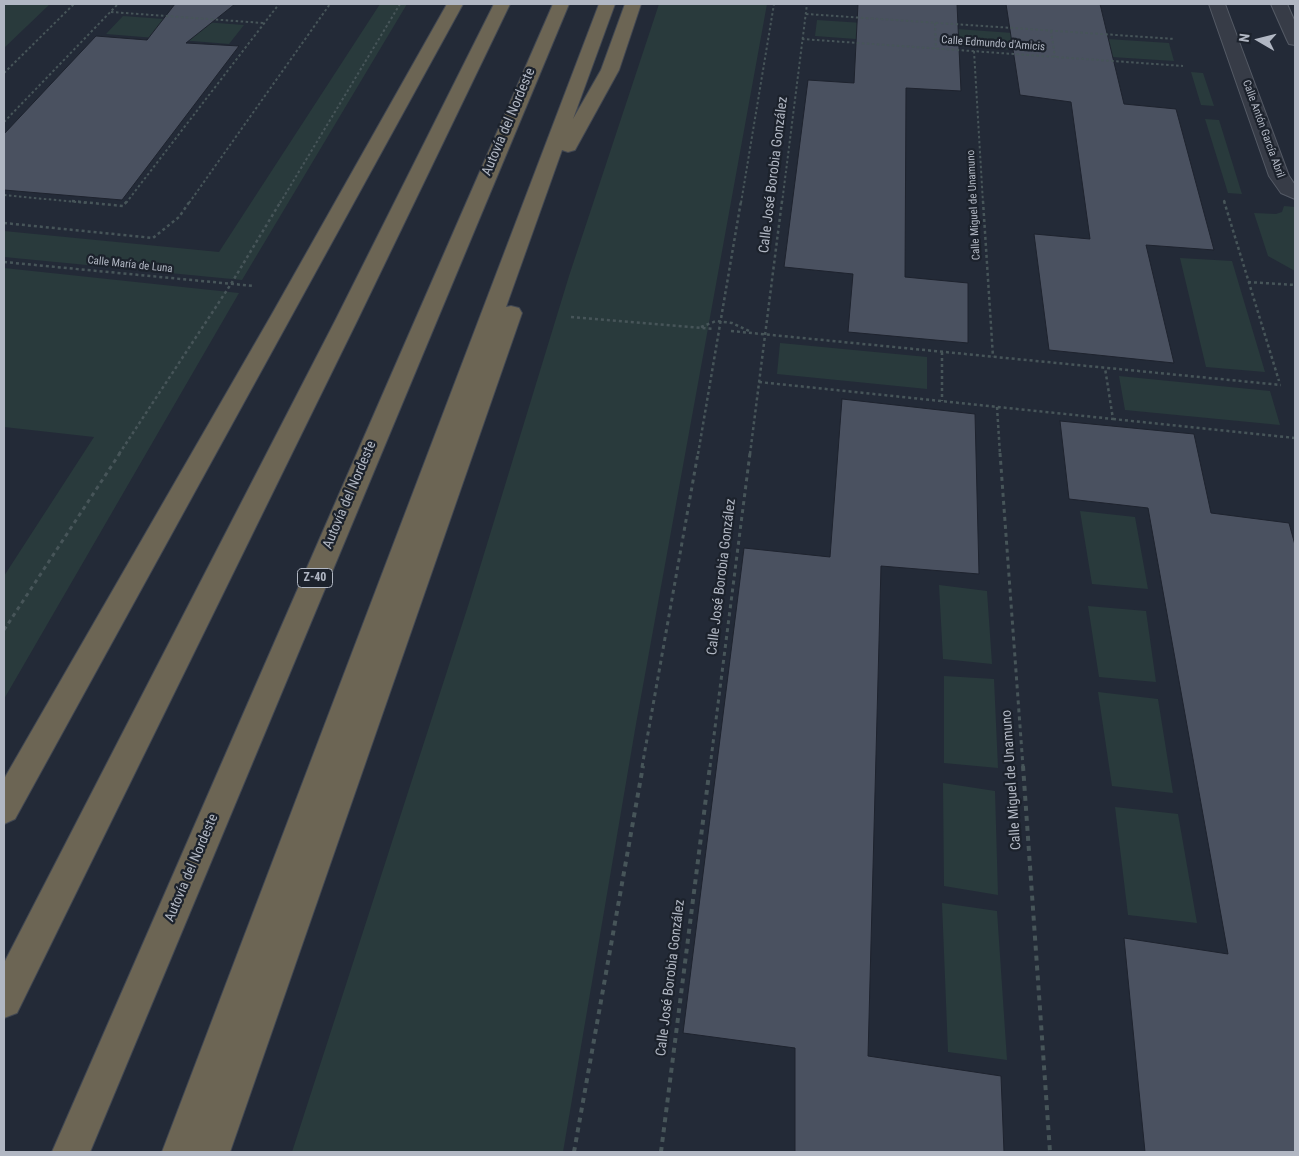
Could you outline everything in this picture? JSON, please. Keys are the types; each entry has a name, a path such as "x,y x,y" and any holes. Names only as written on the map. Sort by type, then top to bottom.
{"highway":[{"path":"4,809 279,323 455,4"},
{"path":"4,1000 346,321 502,4"},
{"name":"Autovía del Nordeste","path":"71,1152 561,4"},
{"path":"181,1152 607,4"},
{"path":"211,1152 620,4"},
{"path":"568,146 610,70 633,4"}],"street":[{"name":"Calle Antón García Abril","path":"1217,4 1279,176 1288,189 1295,193"},
{"path":"1280,4 1295,40"}],"path":[{"path":"4,73 74,4"},
{"path":"4,122 118,4"},
{"path":"4,195 123,206 279,4"},
{"path":"4,223 153,238 179,217 330,4"},
{"path":"4,630 231,284 400,4"},
{"path":"574,1152 722,322 774,4"},
{"name":"Calle José Borobia González","path":"660,1152 807,4"},
{"path":"111,12 264,24"},
{"path":"806,14 1175,39"},
{"path":"935,23 936,49"},
{"path":"1051,31 1055,57"},
{"name":"Calle Edmundo d'Amicis","path":"802,39 1183,66"},
{"name":"Calle Miguel de Unamuno","path":"974,52 993,357"},
{"path":"1224,200 1279,381"},
{"name":"Calle María de Luna","path":"4,262 254,286"},
{"path":"1248,282 1295,285"},
{"path":"571,317 714,330"},
{"path":"698,328 722,322 732,323 753,333"},
{"path":"731,331 1281,386"},
{"path":"942,352 942,401"},
{"path":"1105,368 1113,419"},
{"path":"758,382 1295,438"},
{"name":"Calle Miguel de Unamuno","path":"997,407 1050,1152"}],"shaded area":[{"path":"4,4 50,4 4,48"},
{"path":"380,4 407,4 242,280 4,257 4,231 219,252"},
{"path":"659,4 767,4 636,724 563,1152 292,1152 469,603 569,276"},
{"path":"123,16 244,25 229,44 106,34"},
{"path":"817,20 924,27 924,44 815,36"},
{"path":"943,28 1041,35 1044,52 944,45"},
{"path":"1061,36 1169,43 1174,61 1065,54"},
{"path":"1191,72 1203,73 1214,106 1201,105"},
{"path":"1205,119 1219,120 1242,194 1228,193"},
{"path":"1284,206 1295,207 1295,271 1268,256 1254,213 1276,214 1282,212"},
{"path":"1180,258 1232,261 1265,372 1206,367"},
{"path":"4,268 239,293 4,699 4,576 94,437 4,427"},
{"path":"780,343 927,357 927,389 777,374"},
{"path":"1119,376 1270,391 1280,425 1125,410"},
{"path":"1080,511 1135,517 1148,589 1092,584"},
{"path":"939,585 987,591 992,664 943,659"},
{"path":"1088,606 1146,611 1156,682 1099,677"},
{"path":"944,676 994,679 998,768 944,763"},
{"path":"1098,692 1158,699 1173,793 1112,786"},
{"path":"943,783 995,791 998,895 944,886"},
{"path":"1115,807 1178,814 1197,923 1128,915"},
{"path":"942,903 997,911 1007,1060 948,1052"}],"building":[{"path":"175,4 235,4 186,43 239,46 122,200 4,190 4,134 96,36 147,40"},
{"path":"858,4 957,4 961,91 906,88 905,277 968,283 968,343 848,332 853,274 784,267 808,80 854,83"},
{"path":"1006,4 1100,4 1124,104 1176,109 1214,250 1146,245 1174,363 1049,350 1034,234 1090,239 1071,102 1020,95"},
{"path":"842,399 975,414 979,574 881,566 868,1056 1001,1076 1004,1152 795,1152 795,1048 683,1033 744,548 830,557"},
{"path":"1060,421 1194,434 1211,513 1289,523 1295,545 1295,1152 1145,1152 1124,938 1228,954 1148,508 1069,499"}]}
